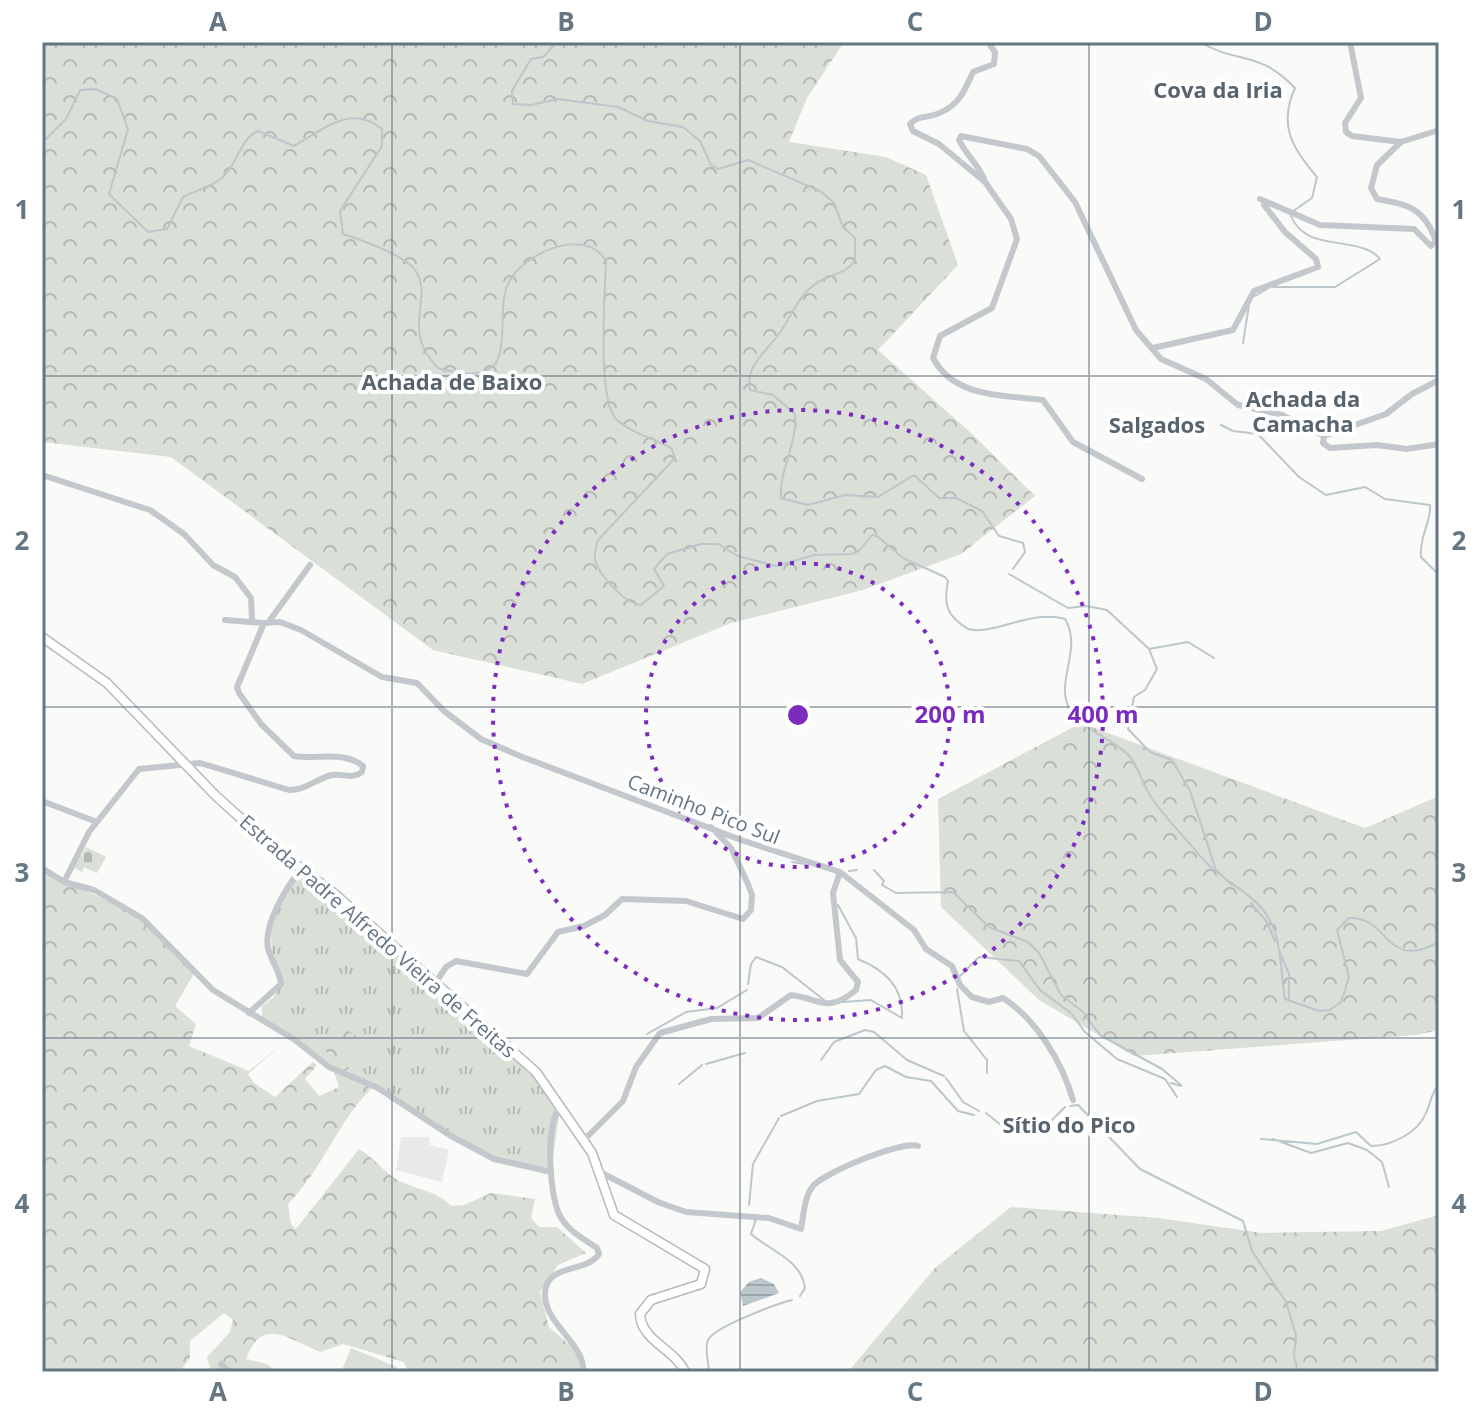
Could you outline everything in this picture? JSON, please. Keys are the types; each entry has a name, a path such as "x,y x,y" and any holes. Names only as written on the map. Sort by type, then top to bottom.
{"main road":[{"name":"Estrada Padre Alfredo Vieira de Freitas","path":"42,637 107,683 166,741 185,765 270,845 302,868 436,982 536,1072 584,1140 600,1172 609,1206 618,1219 705,1269 701,1284 651,1300 640,1314 644,1329 678,1360 685,1372"}],"street":[{"path":"985,182 939,144 913,131 910,124 916,118 935,115 952,106 964,93 973,72 994,64 995,52 988,42"},
{"path":"1350,42 1361,98 1345,123 1346,132 1352,136 1401,142 1439,130"},
{"path":"1142,479 1073,442 1043,400 1003,396 964,387 947,379 935,362 932,353 940,336 992,308 1016,249 1017,239 1011,219 985,182 981,171 965,154 959,140 961,136 1027,149 1039,156 1075,202 1136,330 1161,359 1206,379 1231,402 1282,415 1324,436 1386,414 1412,394 1439,380"},
{"path":"1153,348 1233,330 1254,291 1318,267 1316,259 1285,232 1260,199 1320,225 1414,229 1428,244 1433,245 1435,237 1423,213 1411,205 1377,199 1373,195 1371,188 1377,165 1401,142"},
{"path":"1324,436 1323,443 1330,448 1377,445 1407,449 1439,444"},
{"path":"42,475 150,510 184,534 213,565 239,581 242,590 251,598 252,619 225,620"},
{"path":"64,882 97,822 139,769 200,763 289,790 300,790 329,776 350,777 362,772 363,766 354,760 329,755 294,756 243,701 237,687 267,621 310,565"},
{"name":"Caminho Pico Sul","path":"252,619 317,638 382,677 417,683 444,711 481,739 786,857 840,872"},
{"path":"42,801 97,822"},
{"path":"436,982 446,967 456,961 527,974 558,932 584,926 605,915 622,899 686,901 743,919 751,910 751,889 731,848 711,827"},
{"path":"42,868 64,882 94,890 142,918 213,990 295,1040 329,1067 378,1088 451,1136 494,1159 551,1172"},
{"path":"249,1013 279,988 280,974 268,948 270,930 288,885 302,868"},
{"path":"584,1140 623,1101 636,1067 660,1033 711,1019 758,1018 791,995 822,1005 840,1001 856,990 858,982 840,960 833,893 840,872 914,930 926,949 952,966 960,985 972,997 989,1002 1003,998 1010,1002 1061,1065 1073,1100"},
{"path":"560,1107 553,1121 552,1199 560,1216 599,1254 591,1262 557,1272 545,1293 547,1307 582,1361 583,1372"},
{"path":"600,1172 658,1202 686,1212 769,1218 801,1229 808,1193 823,1178 890,1148 912,1143 918,1146"},
{"path":"221,1364 230,1372"}],"shaded area":[{"path":"401,1137 429,1137 430,1145 449,1150 442,1182 396,1170"},
{"path":"761,1278 774,1284 779,1293 743,1306 740,1292 749,1282"}],"green space":[{"path":"42,42 844,42 807,98 789,142 886,157 926,175 958,265 878,350 971,433 1035,496 961,554 863,590 731,623 582,684 433,650 171,457 42,442"},
{"path":"1081,723 1365,828 1439,796 1439,1030 1416,1035 1134,1056 1039,1000 941,907 938,799"},
{"path":"86,847 106,857 97,873 84,867 82,872 74,868"},
{"path":"302,868 452,1004 536,1072 560,1107 551,1172 510,1165 451,1136 418,1111 347,1076 262,1020 262,1006 273,998 281,984 272,951 272,923 282,897"},
{"path":"42,869 142,918 195,972 175,1006 196,1024 189,1046 249,1071 282,1044 248,1074 254,1083 275,1097 313,1062 317,1065 305,1079 319,1096 339,1087 326,1050 339,1024 356,1036 352,1065 341,1075 372,1088 288,1204 291,1224 296,1229 359,1149 399,1181 434,1194 451,1206 464,1205 491,1193 535,1199 531,1218 539,1227 557,1227 586,1253 558,1265 540,1292 549,1327 573,1348 584,1368 582,1372 408,1372 404,1362 343,1344 320,1352 286,1337 268,1334 252,1346 246,1359 267,1364 277,1372 211,1372 207,1357 230,1332 233,1320 224,1313 190,1341 190,1358 179,1372 42,1372"},
{"path":"1011,1207 1158,1218 1262,1233 1381,1231 1439,1215 1439,1372 848,1372 935,1268"},
{"path":"351,1348 397,1367 395,1372 341,1372"}],"waterway":[{"path":"557,42 543,57 531,59 512,91 513,104 531,105 558,99 618,107 648,121 683,127 700,141 711,165 718,169 748,160 820,191 834,203 843,227 855,238 855,261 809,289 751,373 750,390 773,395 795,414 794,435 781,498 808,505 845,495 878,497 914,475 939,498 956,498 982,511 999,536 1023,543 1025,552 1013,569"},
{"path":"1200,42 1270,68 1295,88 1288,113 1290,136 1317,177 1312,198 1292,212"},
{"path":"42,143 66,119 80,90 96,89 117,99 128,129 109,194 148,232 167,229 183,197 223,177 243,145 258,131 294,146 337,122 359,118 371,122 382,129 382,146 340,211 343,234 392,253 415,270 422,292 421,340 438,368 453,372 483,372 496,363 501,345 506,289 523,265 552,248 583,245 596,250 606,261 604,369 610,408 621,424 671,448 675,458 598,540 595,555 597,566 620,594 641,605 664,586 654,569 667,554 701,544 718,544 738,556 776,566 814,555 852,554 860,550 872,535 877,536 903,558 945,577 948,581 948,609 968,629 989,629 1039,617 1065,619 1071,642 1065,687 1069,708 1081,722 1130,757 1164,815 1215,871 1264,911 1278,942 1285,999 1319,1011 1330,1010 1341,1002 1349,977 1337,930 1349,918 1373,925 1397,947 1408,951 1421,950 1439,942"},
{"path":"1273,287 1335,287 1380,259 1360,247 1308,235 1298,228 1291,216"},
{"path":"1255,296 1267,289"},
{"path":"1243,343 1249,305"},
{"path":"1221,425 1233,431 1258,434 1299,477 1326,495 1365,487 1385,499 1430,505 1421,557 1439,575"},
{"path":"1009,574 1068,608 1086,606 1107,610 1149,649 1157,669 1145,690 1134,697 1128,729 1150,752 1172,760 1190,791 1216,870 1232,885"},
{"path":"1149,649 1188,642 1214,658"},
{"path":"792,862 805,864"},
{"path":"849,871 857,870"},
{"path":"874,870 884,881 882,885 896,893 953,892 989,927 1028,942 1039,953 1061,995 1083,1012 1100,1035 1162,1069 1181,1085"},
{"path":"1251,903 1267,922 1275,941"},
{"path":"838,905 856,938 858,959 884,974 896,988 902,1018 871,1000 842,1002"},
{"path":"1279,950 1289,974 1289,1000"},
{"path":"748,984 751,964 756,957 782,967 824,1000"},
{"path":"960,976 979,957 1019,961 1040,990 1072,1014 1085,1032 1117,1059 1165,1079 1177,1097"},
{"path":"957,989 964,1031 987,1060 987,1073"},
{"path":"647,1034 686,1012 717,1008 747,990"},
{"path":"821,1060 834,1042 865,1030 874,1032 907,1060 944,1076"},
{"path":"706,1064 745,1053"},
{"path":"679,1084 702,1065"},
{"path":"781,1116 817,1101 859,1094 876,1070 885,1066 906,1077 931,1081 958,1111 974,1115"},
{"path":"946,1078 963,1102 979,1111"},
{"path":"1171,1083 1181,1086"},
{"path":"1261,1139 1317,1144 1356,1132 1371,1146 1387,1144 1417,1127 1439,1083"},
{"path":"1070,1106 1078,1105 1140,1169 1243,1221 1252,1251 1286,1302 1296,1335 1294,1356 1298,1372"},
{"path":"986,1113 1006,1129 1037,1135 1065,1107"},
{"path":"749,1205 753,1164 779,1118"},
{"path":"1273,1139 1311,1153 1348,1143 1367,1150 1382,1162 1389,1187"},
{"path":"756,1219 751,1234 784,1256 798,1270 805,1288 800,1296"},
{"path":"709,1372 706,1348 713,1335 746,1317 792,1300"}],"district":[{"name":"Cova da Iria","path":"1218,89"},
{"name":"Achada de Baixo","path":"452,381"},
{"name":"Achada da Camacha","path":"1303,410"},
{"name":"Salgados","path":"1157,424"},
{"name":"Sítio do Pico","path":"1069,1124"}]}
